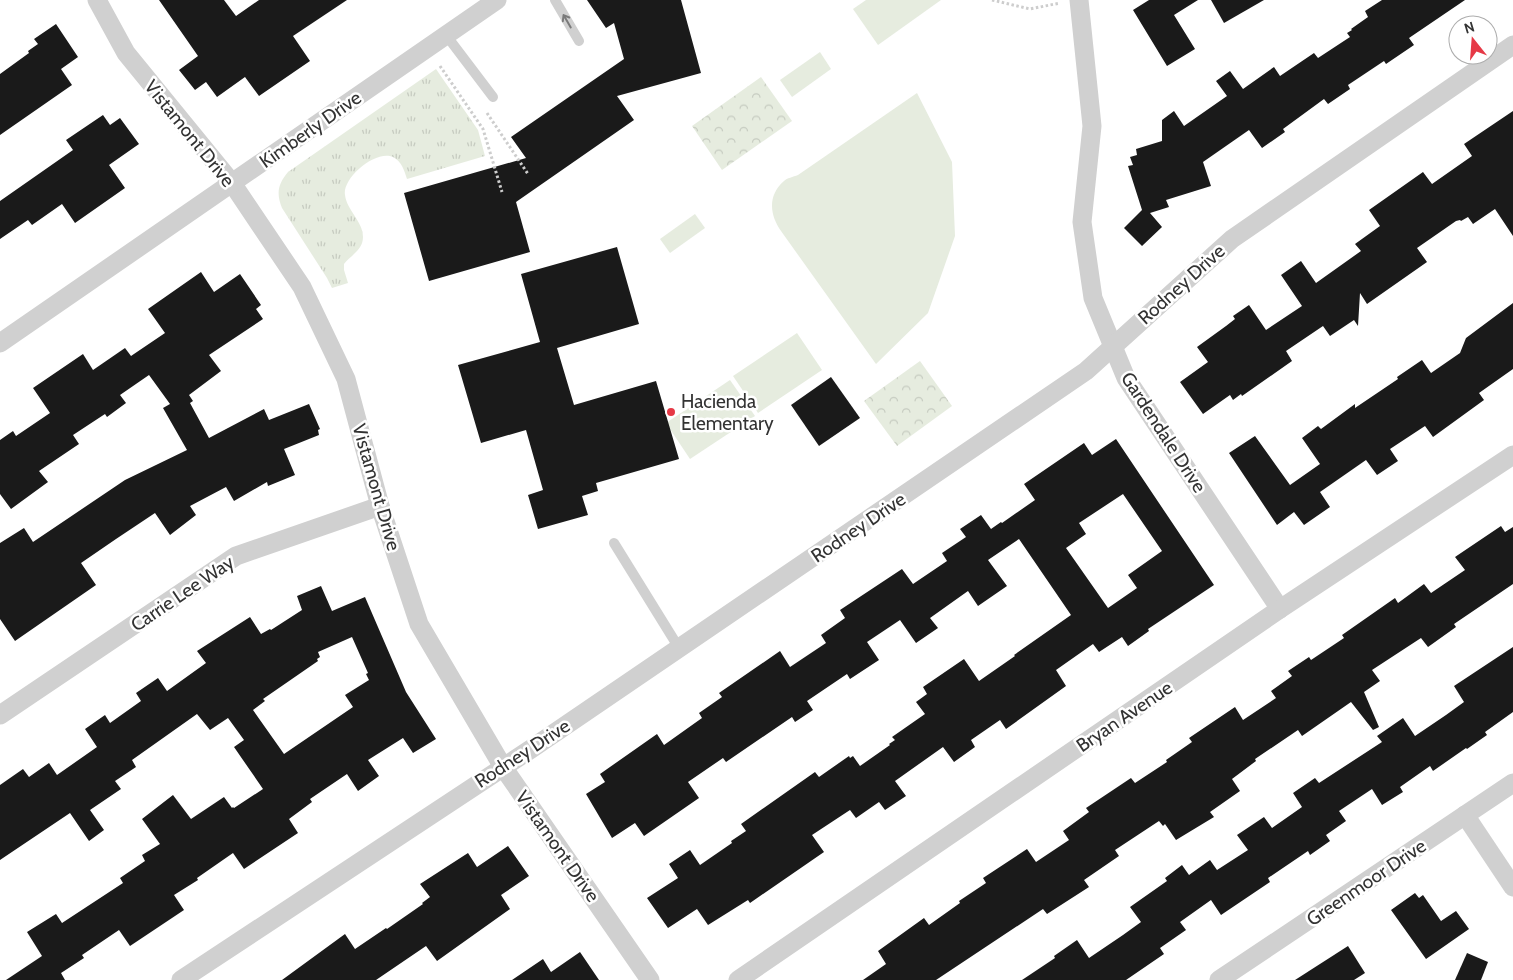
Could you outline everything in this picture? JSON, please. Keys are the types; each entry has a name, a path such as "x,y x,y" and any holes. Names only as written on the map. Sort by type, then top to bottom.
{"street":[{"name":"Vistamont Drive","path":"97,0 126,53 232,183 302,287 346,379 380,506 418,624 503,767 650,980"},
{"name":"Kimberly Drive","path":"0,344 497,0"},
{"name":"Gardendale Drive","path":"1070,2 1092,126 1082,222 1093,298 1126,378 1280,610"},
{"name":"Rodney Drive","path":"181,980 503,767 1086,371 1232,238 1513,45"},
{"name":"Bryan Avenue","path":"738,980 1280,610 1513,456"},
{"name":"Carrie Lee Way","path":"0,715 236,556 380,506"},
{"name":"Greenmoor Drive","path":"1228,978 1513,782"},
{"path":"1466,815 1513,887"}],"lane":[{"path":"555,0 579,41"},
{"path":"446,35 493,97"},
{"path":"614,543 679,648"}],"path":[{"path":"992,0 1030,9 1070,2"},
{"path":"440,66 483,130 502,192"},
{"path":"484,108 528,174"}],"green space":[{"path":"866,0 941,0 878,45 853,9"},
{"path":"820,52 831,69 792,97 780,80"},
{"path":"436,69 478,130 485,156 407,179 404,169 396,159 386,156 378,157 354,173 346,188 345,195 346,201 360,226 363,237 359,249 344,264 348,283 332,288 282,208 279,189 282,181 288,172"},
{"path":"761,77 792,121 722,170 692,126"},
{"path":"917,93 952,162 955,236 928,313 876,364 777,225 772,206 773,199 775,193 785,180 798,175"},
{"path":"695,214 705,228 670,253 660,239"},
{"path":"797,333 822,370 758,413 733,376"},
{"path":"920,361 952,406 897,446 864,401"},
{"path":"730,380 755,416 690,459 666,423"}],"building":[{"path":"159,0 224,0 236,16 259,0 347,0 293,36 310,61 259,96 245,77 217,97 206,82 195,90 179,70 198,56"},
{"path":"587,0 681,0 701,73 617,96 634,120 516,202 530,252 429,281 404,193 526,158 511,137 624,59 614,23 606,28"},
{"path":"1149,0 1198,0 1174,15 1195,49 1167,66 1133,10"},
{"path":"1211,0 1264,0 1224,23"},
{"path":"1382,0 1465,0 1409,38 1414,45 1386,64 1384,61 1348,85 1350,89 1328,104 1324,99 1283,129 1285,132 1262,148 1249,130 1203,162 1211,186 1166,200 1169,207 1150,213 1162,227 1142,246 1124,228 1142,210 1128,166 1133,165 1130,157 1137,155 1136,149 1162,141 1162,120 1174,111 1184,126 1227,96 1216,81 1230,71 1243,89 1274,67 1280,76 1314,53 1318,58 1350,37 1347,33 1368,17 1365,11"},
{"path":"56,24 78,57 61,69 72,85 0,135 0,74 29,53 28,51 38,44 34,39"},
{"path":"1513,111 1513,236 1495,209 1473,224 1468,217 1461,221 1456,221 1417,248 1427,262 1367,304 1360,293 1358,326 1354,320 1330,336 1323,326 1286,351 1292,361 1242,396 1241,394 1233,400 1230,395 1203,414 1180,382 1208,362 1197,347 1235,319 1233,316 1249,305 1266,330 1302,306 1281,275 1301,261 1316,283 1361,251 1355,244 1380,226 1369,210 1423,172 1432,184 1472,156 1464,144"},
{"path":"103,115 110,125 120,118 139,144 109,165 125,188 75,223 62,204 32,225 28,220 0,239 0,201 73,150 66,140"},
{"path":"617,247 639,324 557,348 574,405 656,381 679,459 596,483 598,491 582,496 588,515 538,529 528,495 543,490 526,430 481,443 458,365 540,342 521,274"},
{"path":"201,272 214,292 240,274 261,305 256,309 263,319 209,355 221,371 189,395 193,401 190,403 209,438 264,409 269,420 309,404 320,429 318,430 319,435 284,449 295,475 268,486 267,482 234,501 226,487 190,506 196,515 170,535 155,513 116,539 81,563 96,585 15,641 0,619 0,543 24,528 33,542 125,480 187,450 163,408 170,404 149,375 120,395 126,403 107,417 105,414 73,435 79,444 39,471 48,482 11,509 0,494 0,440 13,431 16,436 50,413 33,388 83,354 93,370 125,348 131,356 165,333 148,309"},
{"path":"1513,303 1513,369 1479,393 1484,400 1433,437 1425,426 1390,449 1398,461 1377,475 1366,460 1320,492 1330,507 1304,525 1294,512 1277,525 1229,453 1255,436 1290,485 1320,464 1302,438 1318,426 1321,429 1355,404 1355,408 1422,360 1431,373 1460,353 1466,338"},
{"path":"831,377 860,418 819,446 791,405"},
{"path":"1116,439 1214,585 1148,629 1149,631 1128,646 1122,637 1099,652 1093,644 1056,670 1066,686 1006,729 1000,720 971,740 975,747 954,762 943,747 895,781 906,796 885,810 879,802 856,818 850,810 812,835 824,852 750,903 748,900 708,925 697,909 668,928 647,898 678,878 669,864 690,850 700,865 746,831 741,824 815,772 819,777 849,756 850,758 853,756 860,766 890,745 895,740 892,737 925,714 916,702 927,694 923,687 964,659 979,681 1071,615 1019,539 988,560 1007,586 978,606 968,591 930,618 938,628 916,643 900,620 867,642 879,660 850,679 847,674 807,701 813,710 795,722 792,717 726,762 723,758 688,782 699,798 644,836 635,823 612,838 586,794 605,782 600,774 657,734 664,745 702,718 699,713 722,697 719,693 780,651 790,667 826,643 821,635 845,618 840,610 902,569 913,584 947,561 942,553 966,537 960,529 981,515 991,529 1002,523 1035,500 1024,484 1084,443 1092,455","holes":["1123,494 1162,551 1128,575 1137,588 1108,608 1066,548 1086,534 1079,523"]},
{"path":"1501,526 1505,532 1513,527 1513,584 1454,624 1456,627 1428,647 1421,638 1372,670 1380,681 1364,692 1379,727 1373,730 1351,702 1302,736 1298,730 1255,759 1256,761 1232,779 1240,791 1210,812 1214,817 1176,840 1165,824 1163,826 1159,821 1115,850 1119,856 1084,880 1089,887 1047,914 1043,909 936,980 863,980 886,964 878,951 924,918 929,925 960,903 959,901 986,883 983,878 1027,849 1036,862 1069,840 1063,831 1089,812 1086,808 1131,778 1135,783 1167,762 1166,760 1192,742 1189,738 1235,707 1243,720 1276,698 1271,691 1292,676 1288,671 1309,657 1311,660 1344,638 1342,635 1395,598 1398,603 1424,584 1431,593 1465,570 1455,557"},
{"path":"321,586 332,611 365,597 406,692 436,739 413,753 403,738 368,760 379,776 358,791 347,774 310,799 312,802 289,819 298,833 244,869 233,853 197,878 198,880 174,895 184,910 130,946 119,930 82,955 84,958 61,973 65,980 6,980 42,956 27,932 56,914 62,923 123,883 120,878 145,861 142,855 160,844 142,819 173,795 191,819 224,797 234,808 263,789 234,747 244,740 228,718 210,730 197,714 132,760 136,767 115,781 121,789 90,810 104,830 89,841 70,813 0,860 0,785 23,769 29,777 49,763 57,775 97,747 85,729 105,715 110,723 141,701 136,693 158,678 167,691 206,663 197,651 250,617 261,634 271,630 302,610 297,596","holes":["352,637 368,673 366,674 369,680 345,695 353,707 284,754 253,710 265,701 263,699 318,661 317,659 320,657 318,652"]},
{"path":"1513,647 1513,712 1485,732 1487,735 1467,749 1433,771 1430,766 1400,787 1403,792 1382,805 1372,789 1339,811 1346,821 1326,835 1330,841 1310,855 1308,851 1268,878 1270,882 1221,915 1211,900 1180,922 1186,930 1160,948 1164,954 1126,980 1022,980 1055,958 1054,956 1077,940 1089,958 1123,935 1141,922 1130,907 1167,881 1165,878 1182,865 1189,875 1210,860 1217,870 1248,850 1237,835 1264,817 1272,828 1302,807 1293,793 1315,778 1319,783 1382,742 1377,736 1403,718 1415,736 1446,715 1464,702 1454,686"},
{"path":"508,846 529,876 501,895 510,909 437,961 426,946 376,980 282,980 345,934 355,949 387,929 430,897 420,884 468,853 477,867"},
{"path":"1415,893 1419,898 1423,895 1441,921 1456,911 1469,929 1426,959 1391,910"},
{"path":"1348,946 1365,973 1354,980 1295,980"},
{"path":"580,952 599,980 512,980 543,959 551,972"},
{"path":"1467,953 1488,962 1481,980 1455,980"}],"place":[{"name":"Hacienda Elementary","path":"671,412"}]}
